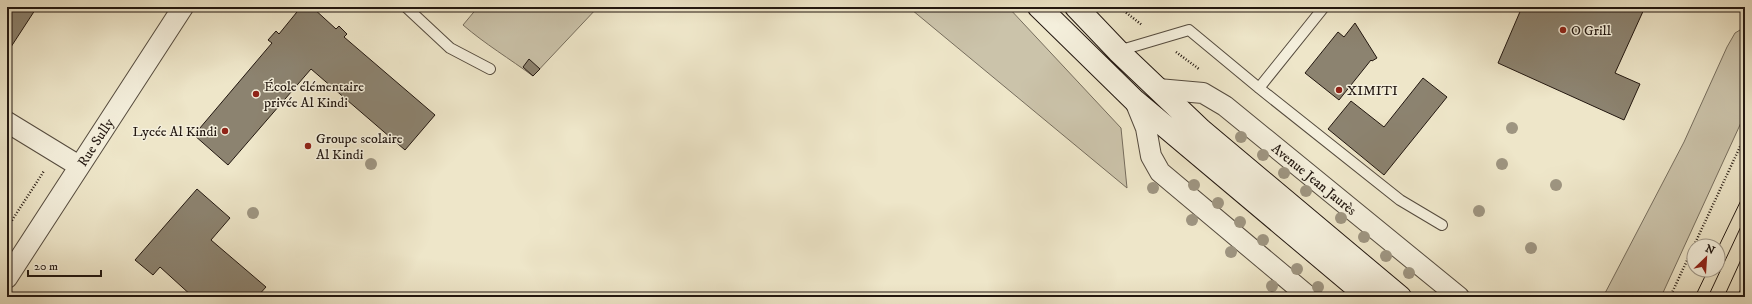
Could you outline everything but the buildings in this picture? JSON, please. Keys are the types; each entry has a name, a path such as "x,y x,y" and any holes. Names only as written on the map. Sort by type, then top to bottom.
{"main road":[{"path":"1039,7 1135,101 1368,297"},
{"path":"1076,7 1118,51 1200,130 1400,297"}],"street":[{"name":"Rue Sully","path":"7,278 183,7"},
{"name":"Avenue Jean Jaurès","path":"1158,90 1203,93 1225,106 1459,297"},
{"path":"1135,101 1146,128 1151,156 1160,172 1309,297"},
{"path":"7,122 79,166"}],"lane":[{"path":"406,7 450,48 490,70"},
{"path":"1259,88 1324,7"},
{"path":"1118,51 1189,30 1259,88 1400,200 1442,225"}],"path":[{"path":"1670,297 1745,136"}],"shaded area":[{"path":"478,7 598,7 533,76 463,25"},
{"path":"914,7 1008,7 1121,128 1127,188 912,10"},
{"path":"1745,27 1745,114 1688,238 1686,238 1686,243 1661,297 1603,297 1684,142 1727,47 1735,33"}],"tram line":[{"path":"1723,238 1745,192"},
{"path":"1708,297 1745,218"},
{"path":"1724,297 1745,251"},
{"path":"1695,297 1704,278"},
{"path":"1737,297 1745,281"}],"place":[{"name":"O Grill","path":"1563,30"},
{"name":"XIMITI","path":"1339,90"},
{"name":"École élémentaire privée Al Kindi","path":"256,94"},
{"name":"Lycée Al Kindi","path":"225,131"},
{"name":"Groupe scolaire Al Kindi","path":"308,146"}]}
